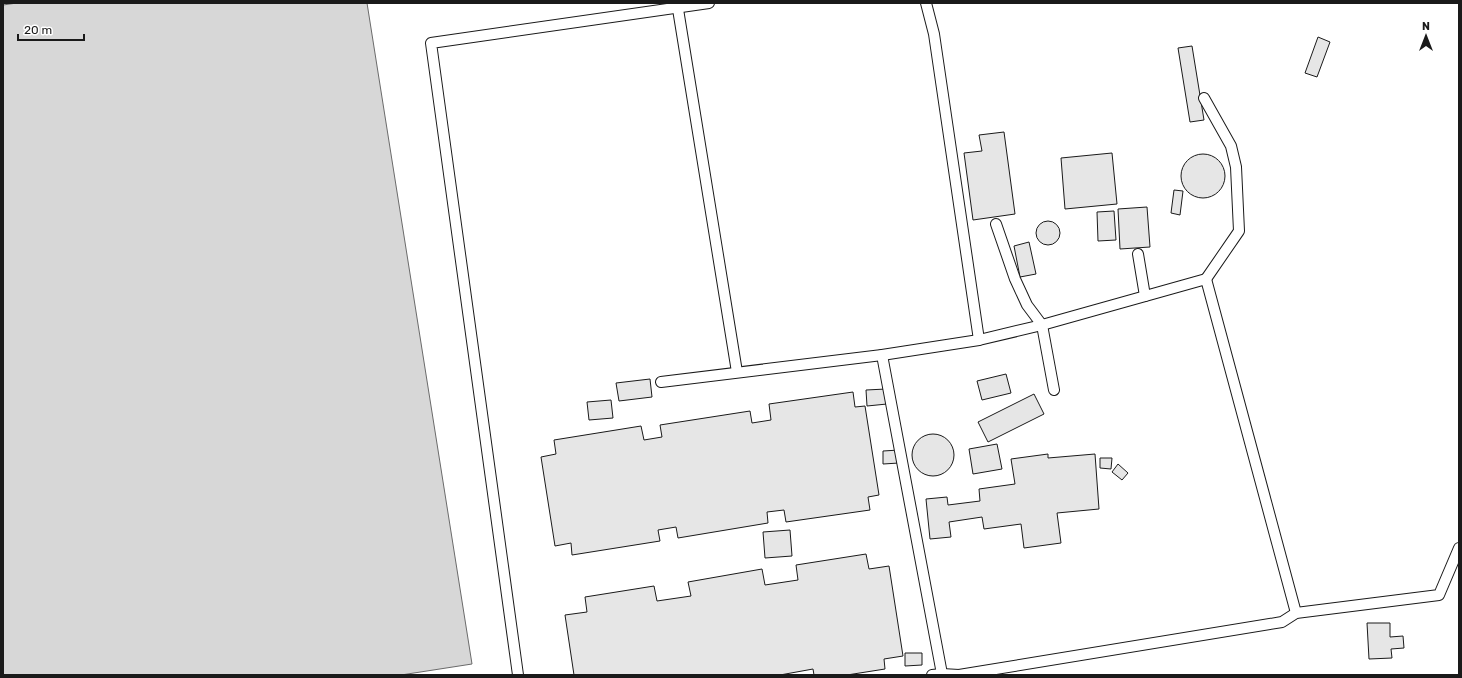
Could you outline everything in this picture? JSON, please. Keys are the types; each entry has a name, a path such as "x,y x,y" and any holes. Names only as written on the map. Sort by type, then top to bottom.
{"lane":[{"path":"518,675 431,43 678,5 709,3"},
{"path":"926,3 934,34 979,340"},
{"path":"678,5 737,372"},
{"path":"661,382 882,355 979,340 1042,325 1206,278 1239,232 1236,168 1231,146 1204,98"},
{"path":"996,224 1015,279 1027,305 1042,325 1054,390"},
{"path":"1138,254 1145,296"},
{"path":"1206,278 1296,613"},
{"path":"882,355 937,674 959,675 1282,622 1296,613 1439,595 1459,548"}],"shaded area":[{"path":"17,3 367,3 472,664 401,675 3,675 3,5"}],"building":[{"path":"1318,37 1330,42 1317,77 1305,73"},
{"path":"1192,46 1204,120 1190,122 1178,48"},
{"path":"1004,132 1015,214 973,220 964,153 982,151 979,135"},
{"path":"1112,153 1117,204 1065,209 1061,158"},
{"path":"1203,154 1215,158 1221,164 1225,176 1221,188 1215,194 1203,198 1191,194 1185,188 1181,176 1185,164 1191,158"},
{"path":"1174,190 1183,191 1180,215 1171,213"},
{"path":"1147,207 1150,247 1120,249 1118,209"},
{"path":"1114,211 1116,240 1098,241 1097,212"},
{"path":"1048,221 1057,224 1060,233 1057,242 1048,245 1039,242 1036,233 1039,224"},
{"path":"1029,242 1036,274 1020,277 1014,246"},
{"path":"1006,374 1011,393 982,400 977,381"},
{"path":"650,379 652,397 619,401 616,383"},
{"path":"886,389 887,404 867,406 866,390"},
{"path":"853,392 855,407 865,406 879,495 868,497 870,510 786,522 784,510 767,512 768,523 678,538 676,527 658,530 660,541 572,555 571,543 555,546 541,457 556,454 554,440 641,426 644,440 662,437 660,425 750,411 752,423 771,420 769,404"},
{"path":"1034,394 1044,414 988,442 978,422"},
{"path":"611,400 613,418 589,420 587,402"},
{"path":"929,434 937,434 945,437 951,443 954,455 951,467 945,473 937,476 929,476 921,473 915,467 912,459 912,451 915,443 921,437"},
{"path":"997,444 1002,469 973,474 969,449"},
{"path":"899,450 899,463 883,464 883,451"},
{"path":"1048,454 1048,458 1095,454 1099,509 1057,513 1061,543 1024,548 1021,524 984,529 982,517 949,522 951,537 930,539 926,499 947,497 948,505 980,501 979,489 1015,484 1011,459"},
{"path":"1100,458 1112,458 1111,469 1100,468"},
{"path":"1118,464 1128,473 1122,480 1112,472"},
{"path":"790,530 792,556 765,558 763,532"},
{"path":"866,554 869,569 889,566 903,656 884,659 885,669 847,675 814,675 813,669 780,675 574,675 565,615 587,612 585,597 654,586 657,601 691,596 688,582 762,569 765,585 798,580 796,565"},
{"path":"1367,623 1390,623 1390,637 1403,636 1404,648 1391,649 1392,658 1369,659"},
{"path":"905,653 922,653 922,665 905,666"}]}
